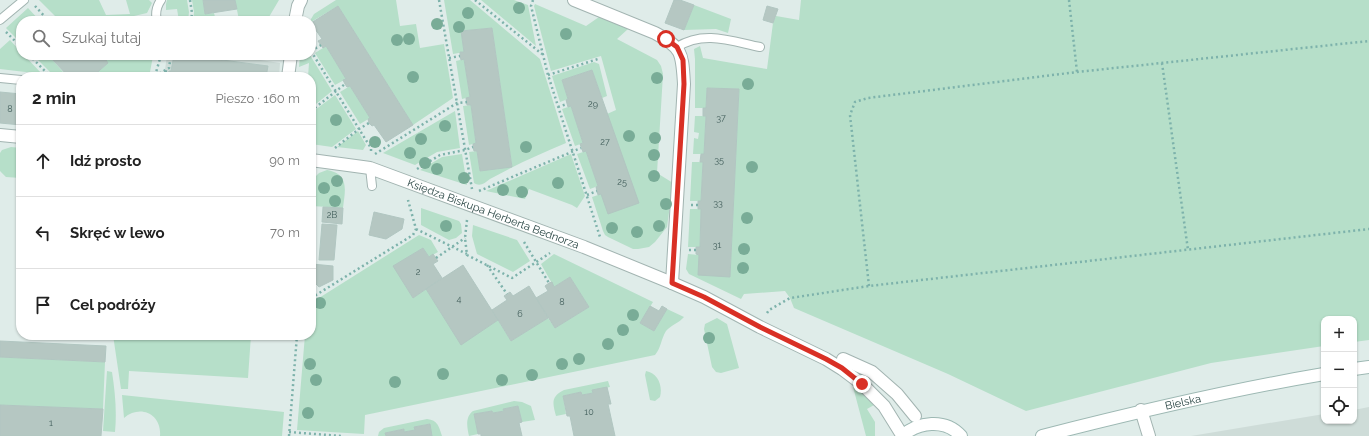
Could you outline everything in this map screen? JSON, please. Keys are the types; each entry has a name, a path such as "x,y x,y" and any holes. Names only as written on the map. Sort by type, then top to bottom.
{"street":[{"path":"296,16 301,0"},
{"path":"574,0 655,32 677,47 683,60 684,84 672,283"},
{"path":"289,72 290,60"},
{"path":"0,135 16,137"},
{"name":"Księdza Biskupa Herberta Bednorza","path":"316,161 370,168 584,247 704,297 842,368 862,384 884,406 902,436"},
{"path":"843,359 872,372 897,394 915,416"},
{"path":"1357,369 1369,367"},
{"name":"Bielska","path":"1042,436 1141,410 1264,384 1321,374"},
{"path":"1141,410 1149,436"},
{"path":"902,436 912,429 922,425 935,424 948,427 961,436"}],"lane":[{"path":"1,24 24,0"},
{"path":"156,16 157,4 160,0"},
{"path":"677,47 698,38 713,38 760,47"},
{"path":"0,78 16,80"},
{"path":"370,168 372,186"}],"path":[{"path":"190,0 192,16"},
{"path":"439,0 472,191"},
{"path":"475,0 542,55"},
{"path":"1069,0 1077,72"},
{"path":"1,24 16,41"},
{"path":"869,286 850,115 855,102 868,98 1077,72 1369,40"},
{"path":"316,48 321,44"},
{"path":"449,58 460,56"},
{"path":"316,59 371,148 372,156 457,103 467,102"},
{"path":"548,75 598,59"},
{"path":"34,60 46,72"},
{"path":"156,72 160,60"},
{"path":"162,72 169,68 170,60"},
{"path":"1162,63 1188,250"},
{"path":"316,107 345,84"},
{"path":"558,107 567,104"},
{"path":"334,150 335,147 369,123"},
{"path":"416,169 440,155 473,147"},
{"path":"477,192 582,148"},
{"path":"587,195 597,191"},
{"path":"316,295 413,235 416,229 408,199"},
{"path":"467,219 465,238 467,255"},
{"path":"416,229 512,278 550,253"},
{"path":"760,327 769,310 790,298 869,286 1369,229"},
{"path":"436,258 465,238"},
{"path":"522,240 549,283"},
{"path":"486,264 507,294"},
{"path":"289,436 297,340"},
{"path":"289,432 342,436"}],"shaded area":[{"path":"166,60 260,60 280,63 279,72 165,72"},
{"path":"1369,407 1369,436 1191,436 1321,414 1321,424 1357,424 1357,409"}],"green space":[{"path":"39,0 99,0 106,15 130,14 126,0 149,0 152,3 147,13 134,16 55,16"},
{"path":"167,0 187,0 189,16 178,16 177,9 166,10"},
{"path":"192,0 203,0 205,14 214,13 215,16 194,16"},
{"path":"235,0 279,0 270,16 238,16"},
{"path":"336,0 396,0 400,26 416,24 420,48 444,44 453,98 413,125 338,6 316,19 316,16 313,16"},
{"path":"444,0 470,0 540,59 566,143 518,164 480,185 474,183 469,152 477,151 480,171 512,166 492,28 461,31 464,52 453,54"},
{"path":"481,0 514,0 528,5 536,46"},
{"path":"801,0 1369,0 1369,340 1357,342 1357,316 1321,316 1321,346 1211,363 1026,411 948,374 794,308 785,291 744,294 741,299 689,274 686,269 688,254 699,255 730,277 739,89 707,88 706,108 695,108 694,49 700,46 703,58 767,69 773,23 776,16 799,20"},
{"path":"535,4 586,26 599,17 628,29 617,39 657,60 661,66 663,74 657,173 673,183 667,227 649,247 633,249 605,235 592,197 601,194 607,114 616,110 601,56 551,71 534,6"},
{"path":"694,5 731,19 728,33 716,29 684,30"},
{"path":"28,8 35,16 19,16"},
{"path":"16,19 16,38 6,28"},
{"path":"10,40 16,47 16,60 29,60 40,72 0,69 0,49"},
{"path":"326,46 346,79 335,85 316,52"},
{"path":"464,59 470,97 462,99 456,61"},
{"path":"38,60 52,60 63,72 50,72"},
{"path":"106,60 152,60 150,72 98,72 108,63"},
{"path":"300,60 313,60 332,91 316,104 316,72 308,72 309,63 299,67"},
{"path":"594,62 599,64 607,96 602,98 592,70 562,80 568,99 560,102 552,76"},
{"path":"350,86 370,118 360,124 340,92"},
{"path":"335,95 356,129 332,147 316,145 316,109"},
{"path":"471,105 476,143 469,145 463,106"},
{"path":"571,106 583,143 575,146 562,109"},
{"path":"455,111 460,148 437,152 415,165 383,153"},
{"path":"695,116 706,116 704,154 693,154 694,138 698,139 699,133 694,132"},
{"path":"358,131 366,145 363,150 337,147"},
{"path":"11,147 16,148 16,178 6,177 0,171 0,153 2,150"},
{"path":"586,151 598,186 590,189 577,154"},
{"path":"462,154 467,185 420,170 442,157"},
{"path":"571,154 585,196 577,208 529,189 525,199 486,191"},
{"path":"692,162 703,162 701,201 690,201"},
{"path":"327,170 334,172 343,179 345,190 343,208 316,206 316,176"},
{"path":"421,208 459,221 461,224 462,233 456,238 449,240 421,225"},
{"path":"690,209 701,209 700,247 688,247"},
{"path":"473,225 517,240 530,261 513,272 477,254 472,236"},
{"path":"419,235 431,240 438,252 429,257 423,248 394,266 413,298 426,289 461,344 498,320 511,341 548,318 555,328 589,307 570,277 554,287 541,264 554,254 653,302 640,323 654,331 667,309 684,317 666,331 655,355 365,415 364,434 297,430 305,340 316,340 316,300"},
{"path":"717,318 727,324 739,368 721,373 716,372 712,367 704,329 705,324"},
{"path":"114,340 251,340 248,378 129,371 128,389 121,389"},
{"path":"0,357 105,362 103,409 0,405"},
{"path":"107,371 112,372 115,394 115,432 103,431"},
{"path":"646,371 654,374 660,384 660,397 655,401 650,400 645,375"},
{"path":"608,381 610,387 592,390 593,393 582,395 581,392 563,396 566,414 556,416 554,401 556,395 564,390"},
{"path":"852,383 874,405 867,409 875,422 875,436 866,436"},
{"path":"122,395 284,412 282,436 160,436 160,428 157,422 154,417 149,414 137,412 124,418"},
{"path":"514,401 522,402 531,406 535,420 522,422 518,406 493,413 492,411 474,414 478,434 469,436 467,426 470,413"},
{"path":"427,419 436,422 442,436 432,436 429,424 414,427 415,430 404,432 403,429 385,433 386,436 378,436 379,432 384,428"}],"building":[{"path":"203,0 235,0 237,9 205,14"},
{"path":"674,0 680,0 694,5 684,30 665,23"},
{"path":"338,6 413,125 386,142 374,125 372,126 369,123 368,119 370,118 350,86 347,87 345,84 343,80 346,79 326,46 323,48 318,41 322,39 316,30 316,20"},
{"path":"767,6 778,9 773,23 763,20"},
{"path":"492,28 512,167 480,171 477,151 474,151 473,147 473,144 476,143 471,105 467,105 466,98 470,97 464,59 461,60 460,56 460,52 464,52 461,31"},
{"path":"53,60 106,60 108,63 98,72 64,72"},
{"path":"173,60 222,60 268,66 267,72 169,72 171,71"},
{"path":"592,70 639,203 608,214 601,194 598,195 596,187 598,186 586,151 583,152 580,144 583,143 571,106 568,107 566,100 568,99 562,80"},
{"path":"707,88 739,89 730,277 698,275 699,255 696,254 696,247 700,247 701,209 698,209 698,201 701,201 703,162 700,162 701,154 704,154 706,116 703,116 703,108 706,108"},
{"path":"0,92 16,94 16,125 0,123"},
{"path":"323,207 343,208 342,224 322,222"},
{"path":"374,212 404,219 402,229 386,239 369,235"},
{"path":"322,224 337,225 334,260 319,260"},
{"path":"423,248 429,257 433,254 438,261 433,264 442,278 413,298 393,266"},
{"path":"316,264 333,266 333,280 319,287 316,284"},
{"path":"463,265 498,320 461,345 426,289"},
{"path":"570,277 589,307 555,328 536,298 548,291 545,286 549,283 552,282 554,287"},
{"path":"529,286 548,318 511,341 492,310 507,300 504,296 510,292 513,296"},
{"path":"650,306 659,311 662,306 667,309 654,331 640,323"},
{"path":"0,341 106,346 105,362 0,357"},
{"path":"607,387 611,404 608,404 615,436 574,436 570,416 567,416 563,396 581,392 582,395 593,393 592,390"},
{"path":"0,405 103,409 101,436 0,436"},
{"path":"518,406 522,422 519,423 522,436 481,436 481,434 478,434 474,414 504,411 503,409"},
{"path":"430,424 432,436 386,436 385,433 404,429 404,432 415,430 414,427"}],"route":[{"path":"666,39 677,47 683,60 684,84 672,283 704,297 760,327 826,359 842,368 862,384"}]}
